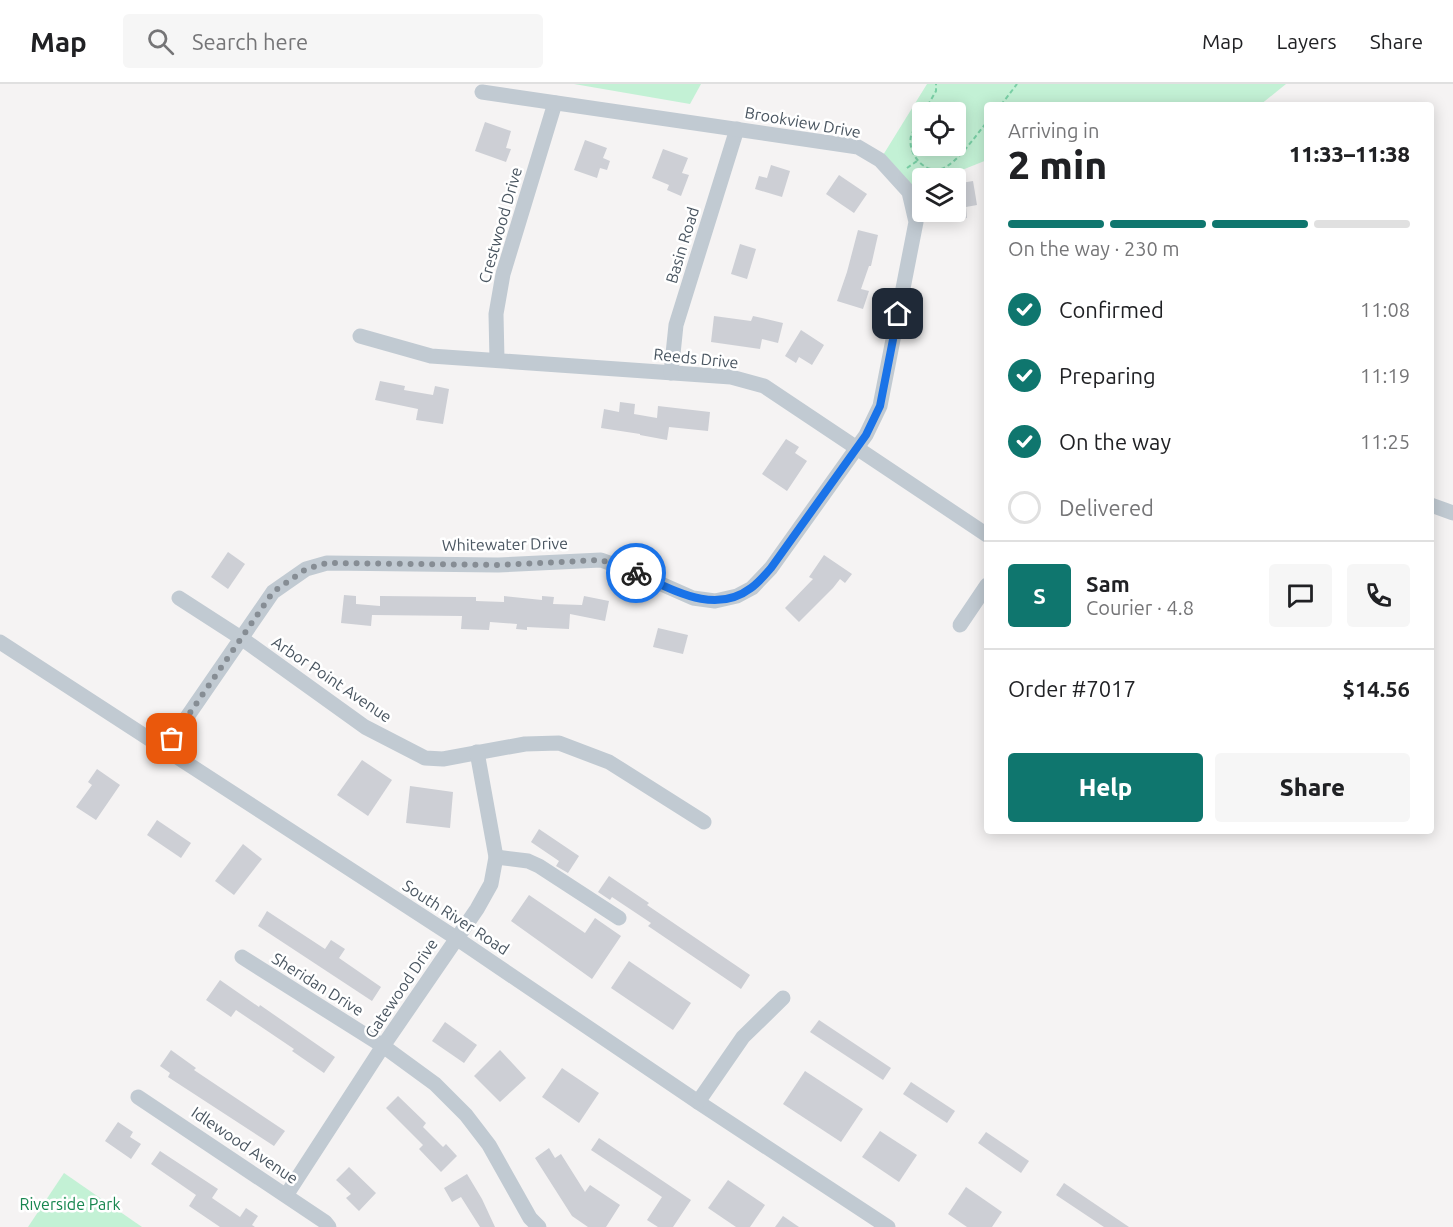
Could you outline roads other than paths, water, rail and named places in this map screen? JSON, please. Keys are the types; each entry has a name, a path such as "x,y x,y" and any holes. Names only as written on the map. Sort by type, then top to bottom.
{"street":[{"name":"Brookview Drive","path":"482,92 858,147 880,160 909,192 916,222 880,406 866,435 856,448"},
{"name":"Crestwood Drive","path":"497,360 496,314 503,274 555,103"},
{"name":"Basin Road","path":"671,373 676,325 736,129"},
{"name":"Reeds Drive","path":"360,336 431,356 731,377 764,386 984,533"},
{"name":"Whitewater Drive","path":"165,749 273,592 306,569 327,563 498,565 601,560 693,598 715,601 737,596 752,588 771,568 856,448"},
{"path":"1434,506 1453,513"},
{"path":"960,625 984,589"},
{"name":"Arbor Point Avenue","path":"178,598 241,638 365,727 425,758 443,759 525,744 559,743 609,762 704,822"},
{"name":"South River Road","path":"0,642 456,938 888,1227"},
{"name":"Gatewood Drive","path":"286,1194 383,1046 477,909 491,884 496,857 477,752"},
{"path":"496,857 528,861 539,866 619,918"},
{"name":"Sheridan Drive","path":"242,957 383,1046 435,1084 466,1115 489,1146 538,1227"},
{"path":"698,1102 743,1036 783,998"},
{"name":"Idlewood Avenue","path":"138,1097 286,1194 325,1221 329,1227"}],"park label":[{"name":"Riverside Park","path":"70,1204"}]}
